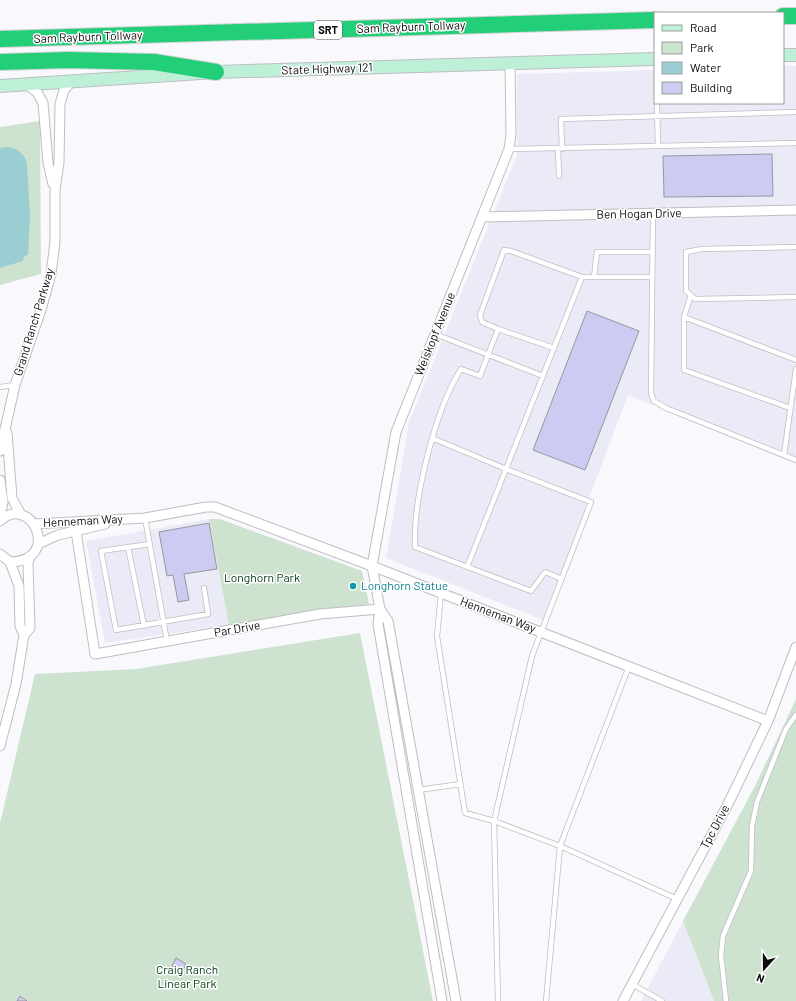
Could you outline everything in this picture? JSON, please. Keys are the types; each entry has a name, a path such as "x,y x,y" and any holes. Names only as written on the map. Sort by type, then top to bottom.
{"highway":[{"path":"784,16 796,16"},
{"name":"Sam Rayburn Tollway","path":"0,39 654,20"},
{"path":"0,62 69,60 154,62 216,72"}],"main road":[{"path":"784,55 796,55"},
{"name":"State Highway 121","path":"0,86 216,72 510,62 654,59"}],"street":[{"name":"Weiskopf Avenue","path":"380,609 372,566 396,432 509,149 511,134 510,62"},
{"name":"Grand Ranch Parkway","path":"0,451 15,385 41,310 51,274 55,242 55,190 59,163 60,98 64,90 72,81"},
{"name":"Grand Ranch Parkway","path":"26,84 37,92 43,103 48,163 55,190"},
{"name":"Ben Hogan Drive","path":"482,217 796,210"},
{"name":"Grand Ranch Parkway","path":"6,430 10,450 12,498 21,515"},
{"path":"0,480 3,502 0,516"},
{"name":"Henneman Way","path":"34,524 145,518 206,507 215,507 372,566 768,721"},
{"path":"0,521 8,516 21,515 34,524 38,530 38,544 30,556 28,563 30,628 24,635 16,684 0,746"},
{"name":"Henneman Way","path":"38,544 58,535 132,518"},
{"name":"Par Drive","path":"76,531 95,654 320,614 380,609"},
{"path":"0,554 10,562 19,586 20,626 24,635"},
{"path":"10,562 17,562 30,556"},
{"path":"380,609 388,621 456,1001"},
{"path":"380,609 378,624 442,1001"},
{"name":"Tpc Drive","path":"623,1001 728,804 768,721 796,647"}],"lane":[{"path":"657,104 658,146"},
{"path":"559,176 561,119 796,112"},
{"path":"509,149 796,143"},
{"path":"653,214 651,393 654,401 666,408 796,460"},
{"path":"796,247 702,249 686,252 686,291 696,299 796,297"},
{"path":"554,348 482,322 480,315 504,250 511,251 582,277 652,277"},
{"path":"594,277 597,252 652,252"},
{"path":"466,567 582,277"},
{"path":"690,295 684,318 684,370 790,408"},
{"path":"684,318 796,360"},
{"path":"498,329 480,376 461,369 453,382 432,438 414,531 415,547 531,591 545,572 562,579"},
{"path":"435,334 543,376"},
{"path":"784,455 796,369"},
{"path":"0,387 15,385"},
{"path":"432,438 591,502 532,656 494,821 498,1001"},
{"path":"145,518 167,641"},
{"path":"150,544 101,551 116,630 164,623 208,614 204,588"},
{"path":"128,547 144,626"},
{"path":"441,593 437,636 465,813 494,821 560,846 677,899"},
{"path":"546,1001 560,846 629,666"},
{"path":"726,1001 721,955 723,936 751,871 752,826 757,802 786,729 796,715"},
{"path":"418,790 461,784"},
{"path":"632,984 662,1001"}],"shaded area":[{"path":"784,66 796,66 796,464 628,395 543,620 386,558 409,422 517,155 517,74 654,70 654,104 784,104"},
{"path":"209,519 229,625 105,643 86,541"},
{"path":"683,921 714,1001 641,1001"}],"green space":[{"path":"40,121 41,274 0,285 0,127"},
{"name":"Longhorn Park","path":"209,519 220,519 362,571 369,604 229,625"},
{"name":"Craig Ranch Linear Park","path":"360,633 433,1001 0,1001 0,823 35,674 136,669"},
{"path":"796,699 796,1001 714,1001 683,921 755,786"}],"water":[{"path":"6,147 20,152 24,156 27,163 30,217 28,255 24,256 23,261 0,268 0,148"}],"building":[{"path":"772,154 773,196 664,197 663,156"},
{"path":"587,311 639,331 585,470 533,450"},
{"path":"209,523 217,569 184,574 189,600 178,602 173,575 167,576 159,532"},
{"path":"176,958 186,964 182,972 172,966"},
{"path":"20,996 27,1001 17,1001"}],"place":[{"name":"Longhorn Statue","path":"353,586"}]}
